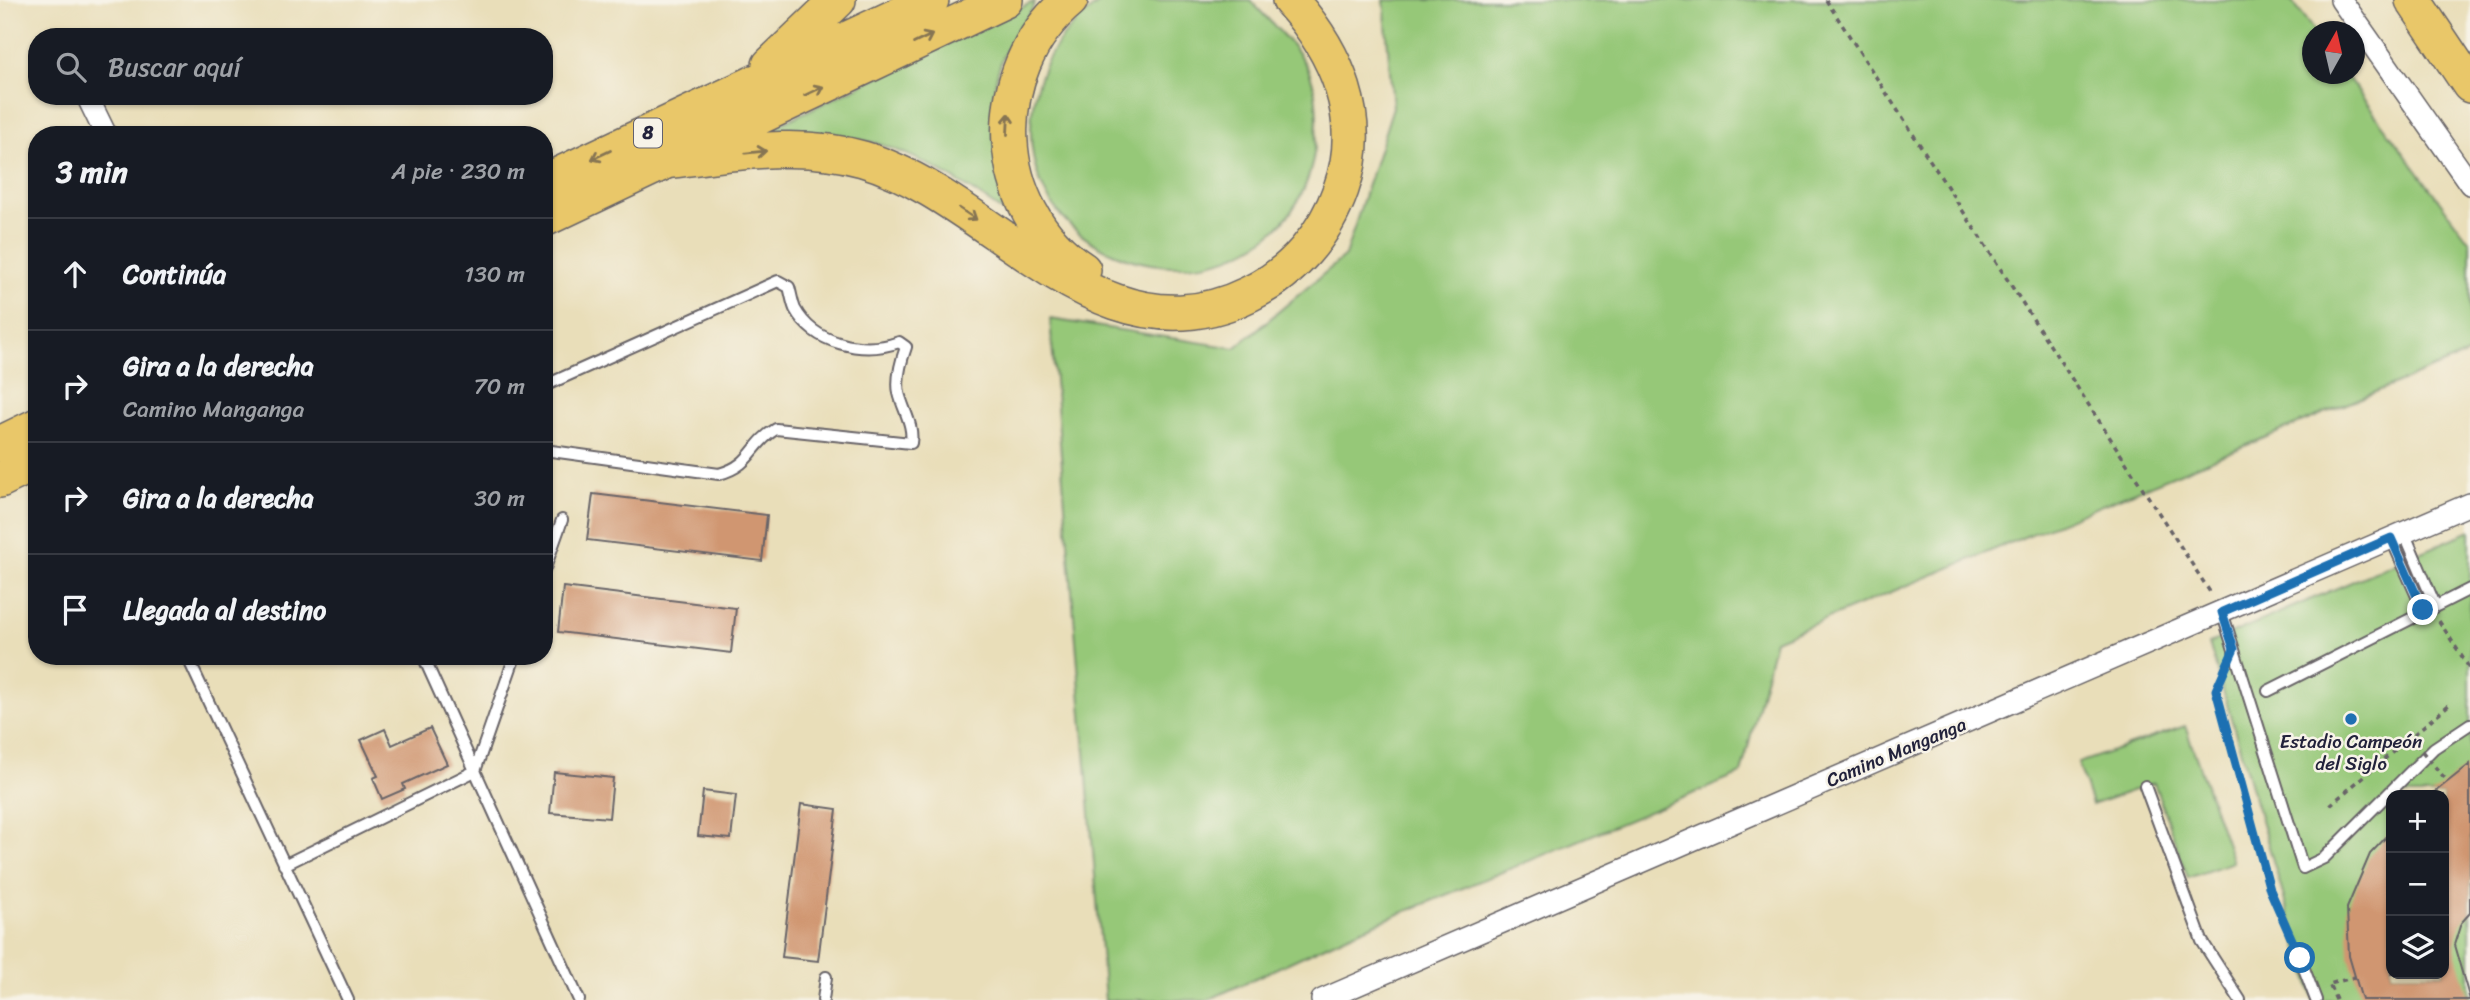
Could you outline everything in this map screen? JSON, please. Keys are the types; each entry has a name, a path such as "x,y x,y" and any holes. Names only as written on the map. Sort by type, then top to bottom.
{"highway":[{"path":"751,84 838,0"},
{"name":"8","path":"553,215 663,161 854,55 931,0"},
{"name":"8","path":"553,178 751,84 854,55 1005,0"},
{"path":"1070,0 1045,25 1017,78 1010,103 1007,132 1010,158 1020,191 1035,222 1057,249 1081,269 1113,286 1156,298 1201,297 1243,284 1280,257 1312,211 1326,170 1330,148 1326,70 1317,32 1290,0"},
{"path":"663,161 805,149 864,159 932,190 1063,278 1097,295 1130,307 1168,313 1230,303 1259,289 1290,268 1312,245 1329,219 1342,187 1349,155 1346,95 1268,0"},
{"path":"2413,0 2470,85"},
{"path":"0,444 28,430"},
{"path":"0,480 28,466"}],"street":[{"path":"2341,0 2470,184"},
{"path":"91,105 102,126"},
{"name":"Camino Manganga","path":"1322,1000 2470,505"}],"lane":[{"path":"553,382 778,281 789,287 795,309 819,336 855,347 885,347 899,342 906,347 900,363 898,390 912,431 911,443 776,429 765,435 736,470 719,474 553,451"},
{"path":"553,546 562,520"},
{"path":"2398,535 2429,608"},
{"path":"2268,691 2429,608 2469,592"},
{"path":"2222,612 2303,868 2324,858 2391,787 2434,748 2470,724"},
{"path":"191,665 348,1000"},
{"path":"427,665 579,1000"},
{"path":"284,865 475,771 511,665"},
{"path":"2145,786 2202,941 2240,1000"},
{"path":"2300,958 2316,1000"},
{"path":"823,1000 826,977"}],"path":[{"path":"1826,0 2222,612"},
{"path":"2429,608 2470,669"},
{"path":"2234,649 2216,690 2270,890 2300,958"},
{"path":"2330,806 2451,703"},
{"path":"2409,736 2448,782"},
{"path":"2336,1000 2329,984 2355,977"}],"green space":[{"path":"1104,0 1250,0 1300,55 1315,91 1315,147 1297,203 1261,241 1215,262 1163,266 1113,253 1070,225 1041,183 1031,126 1037,87 1051,54 1061,39 1073,25"},
{"path":"1384,0 2291,0 2307,21 2302,21 2302,84 2352,84 2470,242 2470,353 1775,640 1741,774 1353,933 1208,1000 1105,1000 1050,319 1235,348 1345,256 1393,107"},
{"path":"1035,1 1010,42 1000,65 992,110 997,156 1019,223 960,183 892,148 847,138 767,138 768,130"},
{"name":"Estadio Campeón del Siglo","path":"2470,531 2470,1000 2314,1000 2209,643"},
{"path":"2185,726 2233,862 2188,878 2154,783 2092,805 2078,763"}],"building":[{"path":"593,494 767,515 762,561 587,540"},
{"path":"563,587 736,608 731,653 558,632"},
{"path":"430,728 447,764 403,784 405,789 382,799 373,778 378,776 361,740 385,729 392,745"},
{"path":"2470,764 2470,913 2461,923 2454,945 2470,1000 2362,1000 2349,956 2347,908 2370,854 2386,837 2386,979 2449,979 2449,790 2437,790"},
{"path":"554,772 613,778 609,818 550,813"},
{"path":"703,791 736,795 731,839 698,836"},
{"path":"801,804 837,809 818,961 782,957"}],"place":[{"name":"Estadio Campeón del Siglo","path":"2351,719"}],"route":[{"path":"2300,958 2270,890 2216,690 2234,649 2222,612 2391,538 2423,610"}]}
